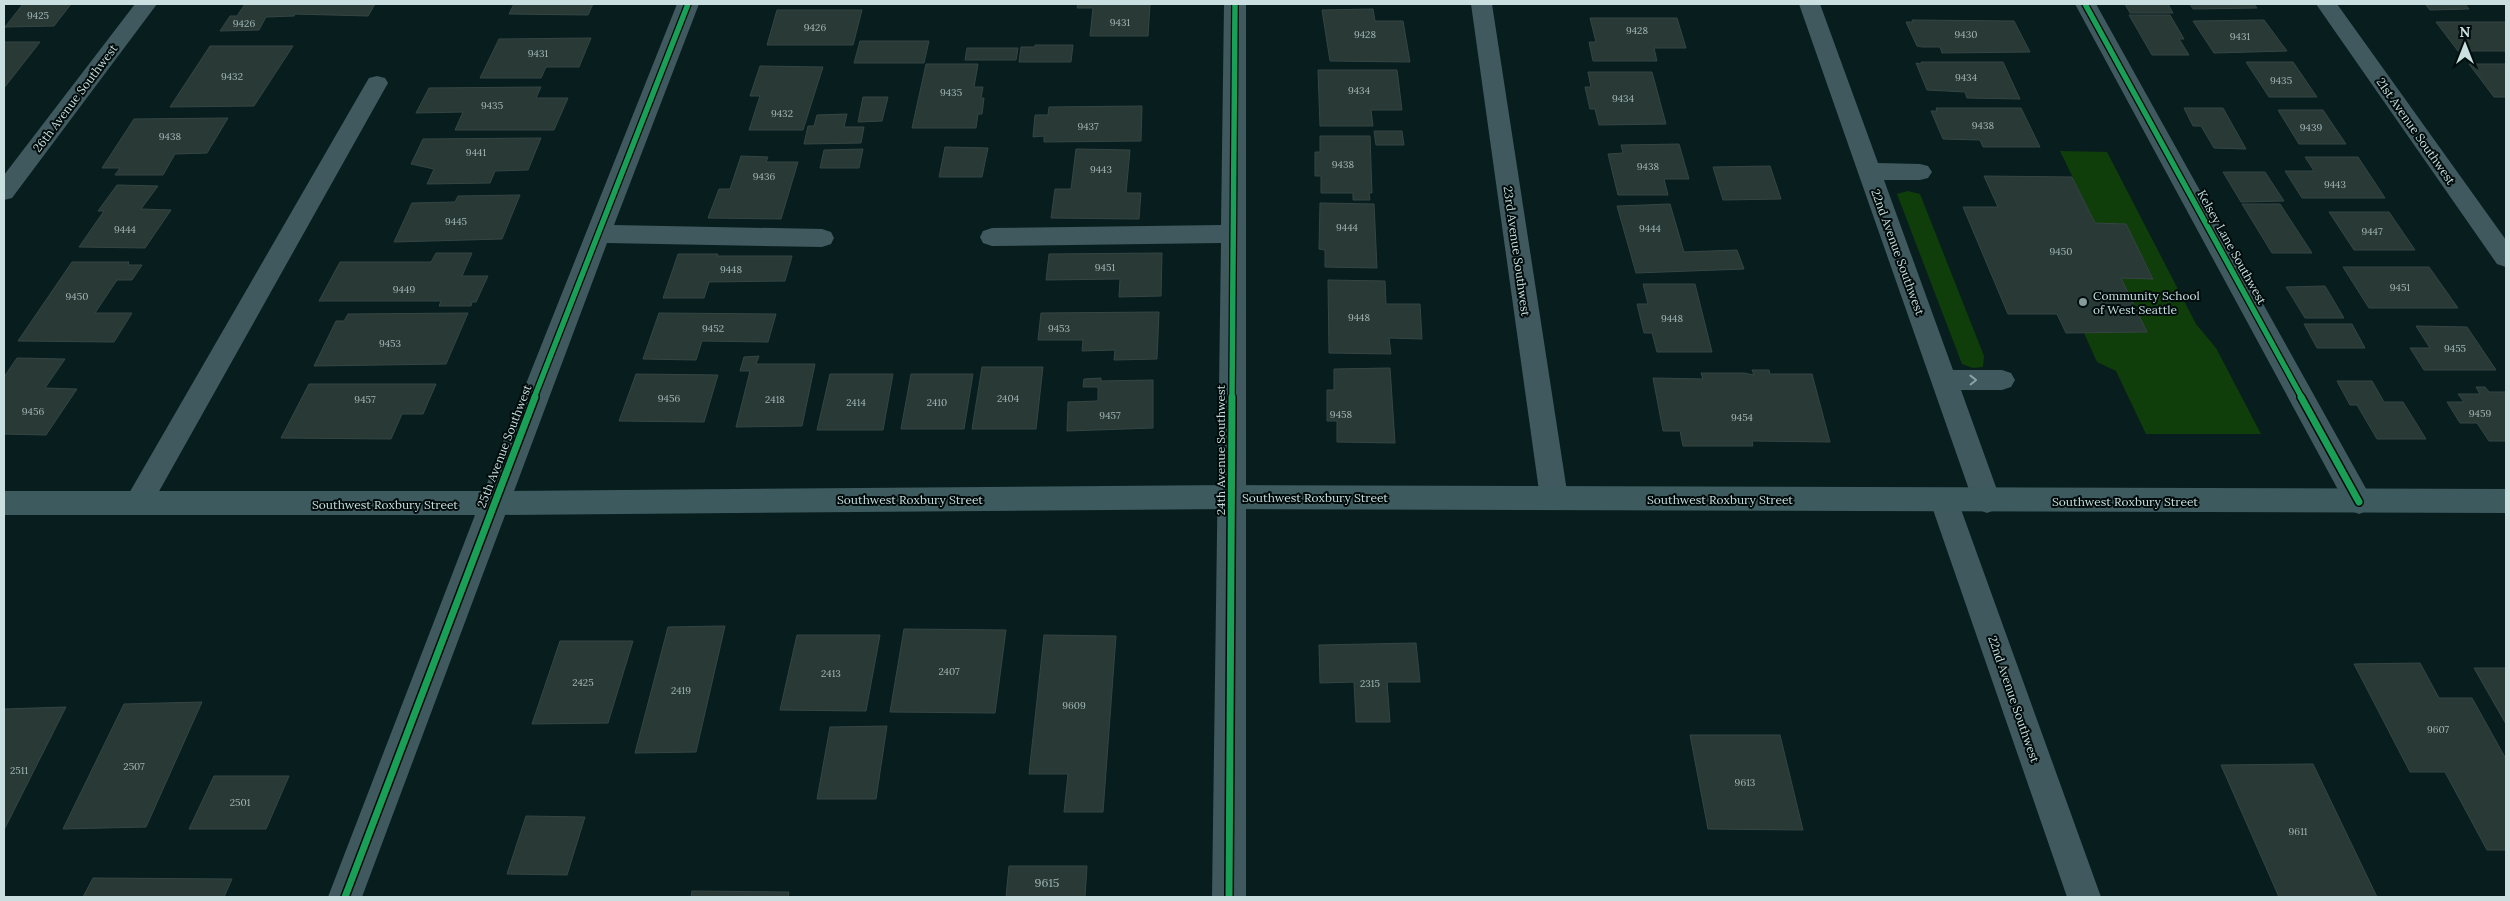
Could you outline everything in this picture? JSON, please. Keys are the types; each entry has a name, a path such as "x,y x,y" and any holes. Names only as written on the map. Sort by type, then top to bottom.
{"main road":[{"name":"Southwest Roxbury Street","path":"4,503 494,503 1230,497 1944,501 2506,501"}],"street":[{"name":"26th Avenue Southwest","path":"4,192 146,4"},
{"name":"25th Avenue Southwest","path":"345,897 597,234 688,4"},
{"name":"24th Avenue Southwest","path":"1229,897 1230,497 1235,4"},
{"name":"23rd Avenue Southwest","path":"1481,4 1554,498"},
{"name":"22nd Avenue Southwest","path":"1809,4 1987,501"},
{"name":"Kelsey Lane Southwest","path":"2085,4 2359,502"},
{"name":"21st Avenue Southwest","path":"2326,4 2506,258"},
{"path":"138,503 376,83"},
{"path":"1870,171 1920,172"},
{"path":"597,234 822,238"},
{"path":"992,237 1232,234"},
{"path":"1944,380 2002,380"},
{"name":"22nd Avenue Southwest","path":"1944,501 2084,897"}],"green space":[{"path":"2060,151 2107,152 2196,324 2216,348 2261,434 2146,434 2116,371 2097,362 2084,333 2147,332 2121,278 2153,278 2126,224 2095,223"},
{"path":"1908,191 1920,194 1984,356 1983,367 1973,368 1962,364 1897,194"}],"building":[{"path":"23,4 71,4 54,26 5,27"},
{"path":"245,4 375,4 368,16 295,14 294,16 266,17 259,30 220,31 230,16 237,16"},
{"path":"514,4 593,4 588,15 509,14"},
{"path":"1078,4 1150,4 1148,36 1090,36 1093,8 1077,8"},
{"path":"2125,4 2168,4 2173,13 2130,13"},
{"path":"2190,4 2254,4 2257,8 2193,9"},
{"path":"2425,4 2465,4 2469,9 2430,10"},
{"path":"1373,9 1375,21 1403,21 1410,62 1330,61 1322,10"},
{"path":"777,10 862,10 853,45 767,45"},
{"path":"2129,15 2170,15 2184,39 2179,39 2189,55 2152,55"},
{"path":"1590,18 1677,18 1686,48 1654,48 1657,61 1593,61 1589,42 1596,42"},
{"path":"1912,20 2014,21 2030,52 1942,53 1940,47 1917,46 1906,22 1913,22"},
{"path":"2264,20 2287,51 2214,53 2193,21"},
{"path":"2436,22 2506,22 2506,51 2458,51"},
{"path":"591,38 579,67 546,67 541,78 480,78 499,39"},
{"path":"860,41 929,41 924,63 854,63"},
{"path":"4,42 40,42 4,88"},
{"path":"1035,45 1073,45 1071,62 1019,62 1021,47 1035,47"},
{"path":"210,46 293,46 254,106 170,107"},
{"path":"967,48 1018,48 1016,60 965,60"},
{"path":"1921,62 2003,62 2020,99 1967,98 1965,92 1927,90 1916,63 1921,64"},
{"path":"2246,62 2293,62 2317,97 2269,97"},
{"path":"926,64 978,64 974,87 983,87 981,98 984,98 982,114 978,114 976,128 912,128"},
{"path":"2469,64 2506,64 2506,97 2494,97"},
{"path":"760,66 823,67 803,130 749,130 760,96 750,96"},
{"path":"1318,70 1397,70 1402,110 1371,110 1373,126 1320,126"},
{"path":"1588,72 1652,72 1666,124 1599,125 1595,109 1590,109 1585,87 1591,87"},
{"path":"541,87 536,98 568,98 554,130 455,130 463,112 416,113 429,88"},
{"path":"863,97 888,97 882,121 858,122"},
{"path":"1142,106 1141,141 1044,142 1044,136 1033,137 1035,115 1048,115 1049,107"},
{"path":"1936,108 2021,108 2040,147 1983,147 1980,140 1943,139 1931,111 1937,111"},
{"path":"2184,108 2223,108 2246,149 2214,148 2201,126 2193,126"},
{"path":"2278,110 2323,110 2346,144 2299,144"},
{"path":"847,114 844,127 864,127 861,143 804,144 808,126 814,126 817,115"},
{"path":"228,118 207,153 175,154 163,175 115,175 120,168 102,168 134,119"},
{"path":"1374,131 1402,131 1404,145 1376,145"},
{"path":"1320,136 1370,136 1372,193 1369,193 1370,200 1353,200 1353,193 1321,193 1321,176 1315,176 1315,152 1320,152"},
{"path":"541,138 528,170 495,171 490,183 427,184 434,169 411,164 423,139"},
{"path":"1679,144 1689,179 1664,179 1668,195 1618,195 1608,154 1623,153 1621,145"},
{"path":"945,147 988,148 982,177 939,177"},
{"path":"863,149 859,168 820,168 824,150"},
{"path":"1076,149 1130,150 1126,193 1141,193 1139,219 1051,218 1055,189 1071,189"},
{"path":"741,156 768,157 766,162 798,162 781,219 708,218 719,189 730,189"},
{"path":"2305,157 2358,157 2385,198 2302,198 2285,171 2314,171"},
{"path":"1770,166 1781,199 1723,200 1713,167"},
{"path":"2223,172 2265,172 2284,201 2241,202"},
{"path":"1984,176 2072,177 2095,223 2126,224 2153,279 2121,278 2147,332 2066,333 2057,314 2008,314 1963,207 1998,207"},
{"path":"117,185 158,186 141,209 171,210 145,248 79,247 104,211 98,211"},
{"path":"520,195 502,239 394,242 412,203 455,202 458,196"},
{"path":"1320,203 1374,204 1377,268 1325,267 1325,250 1319,249"},
{"path":"1670,204 1684,252 1737,250 1744,269 1636,273 1617,206"},
{"path":"2242,204 2280,204 2312,253 2272,253"},
{"path":"2329,212 2389,212 2415,250 2354,250"},
{"path":"436,253 472,253 462,276 488,276 476,302 472,302 471,306 439,306 441,301 319,301 340,262 431,262"},
{"path":"1162,253 1161,296 1119,297 1120,279 1046,280 1049,254"},
{"path":"678,254 792,256 785,281 709,282 704,298 663,298"},
{"path":"72,262 129,262 128,265 142,265 132,280 117,280 95,313 132,313 114,342 18,341"},
{"path":"2343,267 2429,267 2458,308 2369,308"},
{"path":"1328,280 1385,281 1386,304 1420,304 1422,339 1389,338 1391,354 1329,353"},
{"path":"1643,284 1695,284 1712,352 1657,352 1652,333 1644,333 1637,304 1648,304"},
{"path":"2325,286 2344,318 2305,318 2286,287"},
{"path":"1159,312 1157,359 1114,360 1115,350 1082,351 1083,340 1038,340 1041,313"},
{"path":"468,313 446,364 314,366 336,321 344,321 348,314"},
{"path":"659,313 776,314 768,342 702,341 696,360 643,359"},
{"path":"2304,324 2352,324 2365,348 2317,348"},
{"path":"2416,326 2467,327 2496,370 2424,370 2410,348 2430,348"},
{"path":"759,356 756,364 815,364 802,426 736,427 750,371 740,371 744,357"},
{"path":"17,358 65,359 45,388 77,389 46,435 4,434 4,377"},
{"path":"982,367 1043,367 1036,429 972,429"},
{"path":"1390,368 1395,443 1337,442 1337,421 1327,421 1327,390 1334,390 1334,369"},
{"path":"1752,370 1769,370 1770,374 1812,374 1830,442 1752,441 1753,446 1683,446 1680,431 1663,431 1653,378 1703,379 1701,373 1744,373 1754,375"},
{"path":"636,374 718,375 704,422 619,421"},
{"path":"830,374 893,374 883,430 817,430"},
{"path":"911,374 973,374 964,429 901,429"},
{"path":"1101,378 1101,381 1153,380 1153,428 1067,431 1068,402 1098,401 1098,387 1083,387 1084,379"},
{"path":"2337,381 2372,381 2384,402 2403,402 2426,439 2377,439 2357,405 2350,405"},
{"path":"309,384 436,384 423,414 402,414 391,439 281,438"},
{"path":"2476,387 2485,387 2489,392 2506,392 2506,441 2489,441 2477,423 2460,423 2447,402 2464,402 2458,394 2480,394"},
{"path":"725,626 696,752 635,753 668,627"},
{"path":"904,629 1006,630 995,713 890,712"},
{"path":"797,635 880,635 866,711 780,710"},
{"path":"1044,635 1116,636 1103,812 1064,812 1068,774 1029,774"},
{"path":"560,641 633,641 608,723 532,724"},
{"path":"1416,643 1420,682 1387,682 1390,722 1356,722 1354,682 1320,683 1319,645"},
{"path":"2420,663 2439,698 2472,698 2506,759 2506,850 2487,850 2445,772 2410,772 2354,664"},
{"path":"2474,668 2506,668 2506,724"},
{"path":"202,702 146,827 63,829 124,704"},
{"path":"66,707 4,830 4,709"},
{"path":"887,726 876,799 817,799 830,727"},
{"path":"1690,735 1780,735 1803,830 1708,829"},
{"path":"2313,764 2377,897 2279,897 2221,765"},
{"path":"214,776 289,776 266,829 189,829"},
{"path":"526,816 585,817 567,875 507,874"},
{"path":"1009,866 1087,866 1085,897 1006,897"},
{"path":"93,878 232,879 224,897 83,897"},
{"path":"692,891 789,892 788,897 691,897"}],"cycle path":[{"path":"345,897 524,424 688,4"},
{"path":"1229,897 1235,4"},
{"path":"2085,4 2359,502"}],"place":[{"name":"Community School of West Seattle","path":"2083,302"}]}
